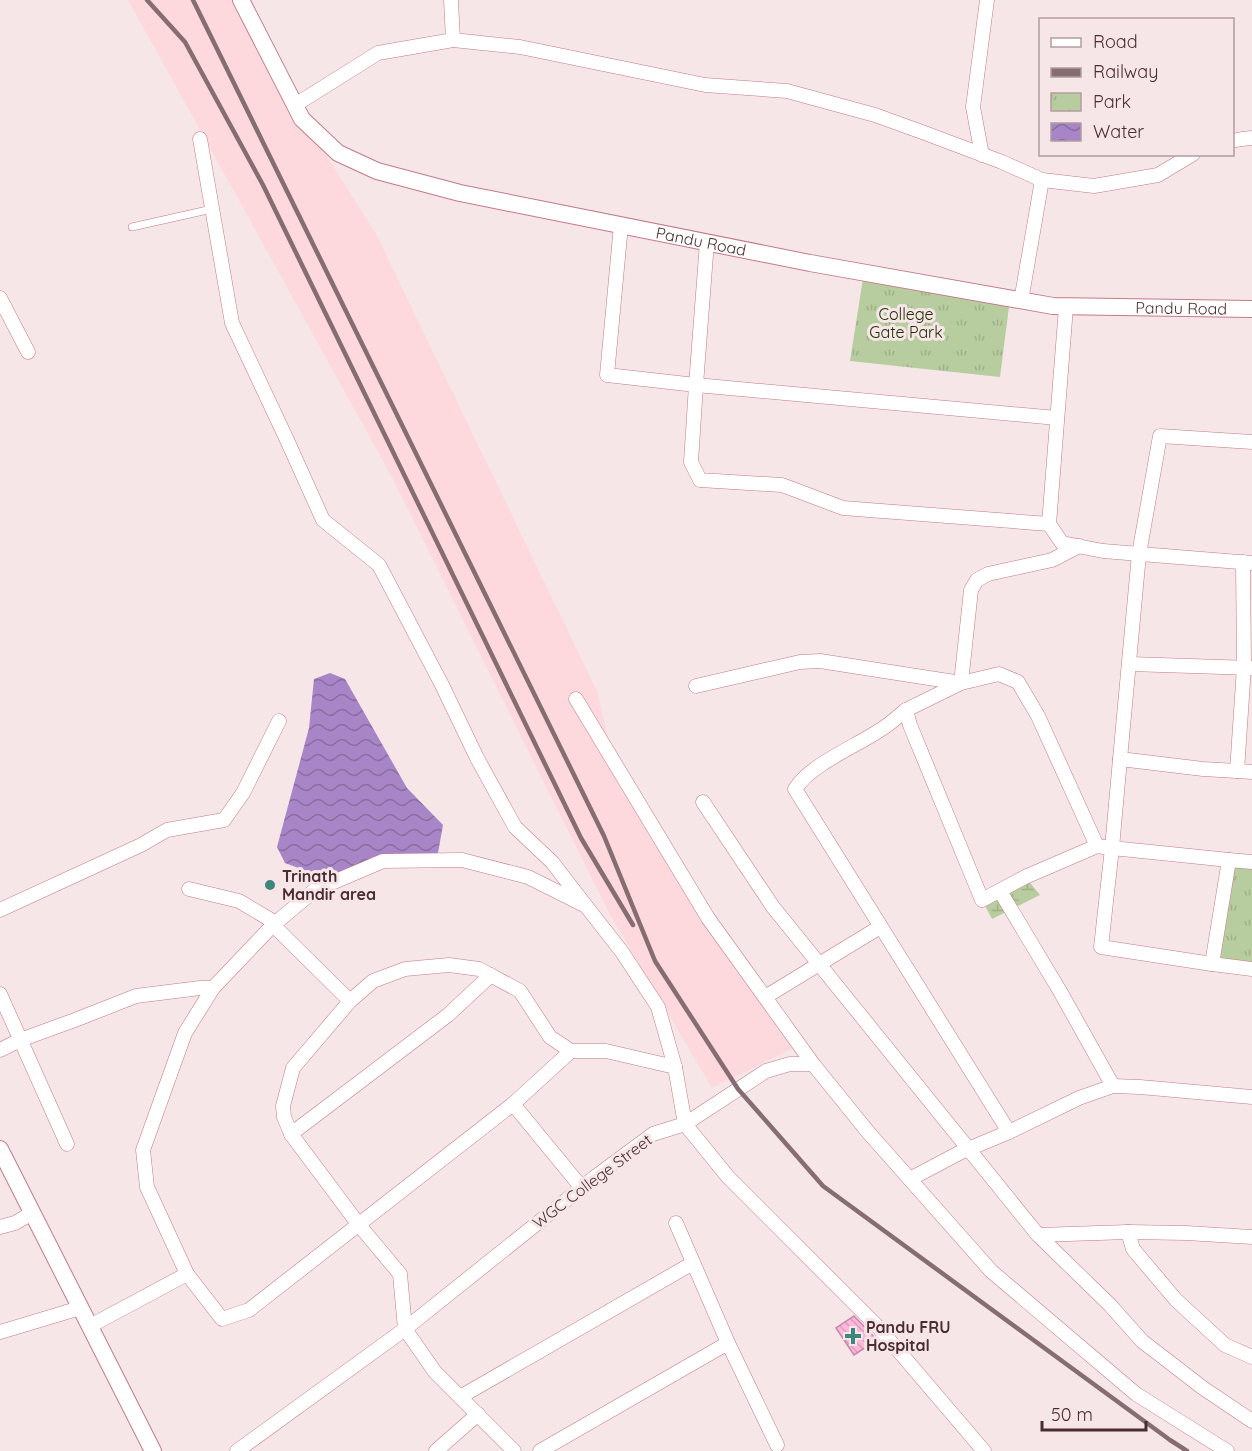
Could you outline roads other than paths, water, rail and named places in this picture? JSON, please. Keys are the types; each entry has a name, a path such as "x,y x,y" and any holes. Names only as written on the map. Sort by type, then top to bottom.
{"street":[{"name":"Pandu Road","path":"241,0 302,118 338,153 377,171 460,193 810,263 1021,301 1066,307 1252,309"},
{"path":"452,0 453,40"},
{"path":"982,154 973,107 987,0"},
{"path":"295,105 378,53 453,40 520,47 705,85 787,91 875,115 982,154 1042,180 1094,186 1158,175 1190,156"},
{"path":"1234,141 1252,138"},
{"path":"201,139 232,323 324,520 379,565 442,685 477,758 515,826 552,862 622,952 658,1007 675,1067 685,1124 728,1177 879,1328 984,1451"},
{"path":"1021,301 1042,180"},
{"path":"621,225 607,375 1057,418"},
{"path":"707,242 691,462 700,480 782,485 843,508 1049,524"},
{"path":"0,298 28,352"},
{"path":"1066,307 1049,524 1062,543 1103,551 1247,563 1248,668 1237,771"},
{"path":"1252,442 1160,436 1139,554 1101,947 1252,969"},
{"path":"961,683 971,590 977,580 988,574 1052,560 1079,546"},
{"path":"696,686 800,662 820,661 961,683"},
{"path":"1130,664 1248,668"},
{"path":"1009,1132 795,789 819,766 881,730 906,710 961,683 999,674 1018,681 1038,716 1097,846"},
{"path":"576,699 708,918 813,1064 868,1132 991,1271 1136,1394 1227,1451"},
{"path":"906,710 982,900 1025,877 1097,846 1252,862"},
{"path":"0,910 141,845 167,830 224,820 243,794 279,721"},
{"path":"1120,759 1203,769 1252,772"},
{"path":"703,802 773,907 1038,1235 1110,1305 1142,1341 1203,1388 1252,1421"},
{"path":"572,1051 513,1104 249,1310 222,1319 187,1274 147,1187 143,1150 185,1033 213,988 274,924 315,890 383,861 462,860 528,877 586,906"},
{"path":"1212,964 1229,860"},
{"path":"189,889 239,902 274,924 350,1001"},
{"path":"1000,891 1113,1086"},
{"path":"765,997 880,927"},
{"path":"514,1451 435,1372 405,1329 400,1274 359,1225 291,1134 284,1118 283,1106 293,1068 350,1001 374,981 405,969 449,965 479,969 520,992 550,1036 572,1051 606,1051 675,1067"},
{"path":"291,1134 448,1015 490,975"},
{"path":"0,1050 20,1040 136,996 213,988"},
{"path":"0,994 67,1144"},
{"name":"WGC College Street","path":"237,1451 405,1329 653,1134 685,1124 766,1071 790,1064 813,1064"},
{"path":"910,1179 1079,1098 1113,1086 1252,1097"},
{"path":"513,1104 582,1188"},
{"path":"0,1149 153,1451"},
{"path":"0,1227 15,1223 32,1213"},
{"path":"676,1223 728,1343 778,1448 764,1451"},
{"path":"1038,1235 1128,1232 1252,1237"},
{"path":"1128,1232 1133,1249 1176,1300 1225,1345 1252,1357"},
{"path":"460,1397 693,1263"},
{"path":"90,1326 187,1274"},
{"path":"0,1332 80,1308"},
{"path":"540,1451 728,1343"},
{"path":"436,1451 478,1414"}],"lane":[{"path":"132,226 212,209"}],"water":[{"path":"330,673 345,679 407,788 443,825 438,853 383,861 328,879 285,863 277,847 309,728 314,679"}],"railway":[{"path":"147,0 185,42 263,185 581,838 633,925"},
{"path":"193,0 604,836 655,961 738,1089 823,1186 1187,1451"}],"place":[{"name":"Trinath Mandir area","path":"270,885"},
{"name":"Pandu FRU Hospital","path":"853,1336"}],"park label":[{"name":"College Gate Park","path":"906,323"}]}
